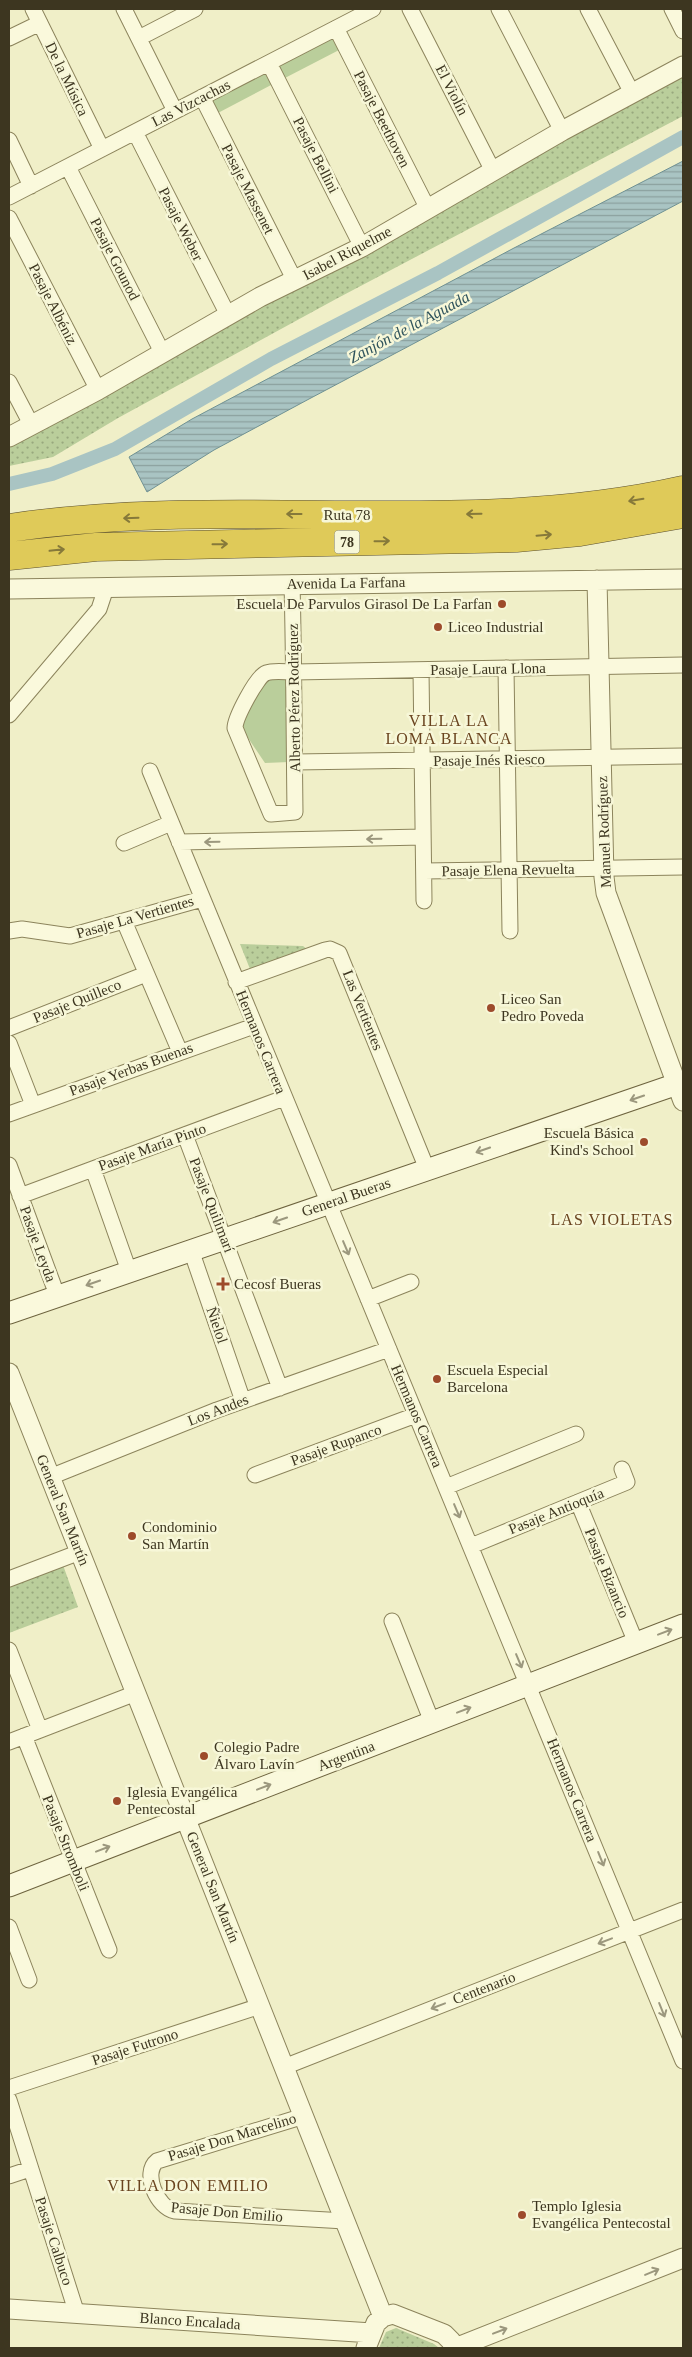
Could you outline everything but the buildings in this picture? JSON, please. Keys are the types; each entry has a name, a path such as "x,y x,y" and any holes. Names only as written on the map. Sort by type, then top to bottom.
{"highway":[{"name":"Ruta 78","path":"9,528 91,520 238,514 504,513 607,505 683,490"},
{"name":"Ruta 78","path":"9,556 105,546 516,538 580,532 683,514"}],"main road":[{"name":"General Bueras","path":"9,1313 427,1170 681,1089"},
{"name":"Argentina","path":"9,1886 185,1816 683,1625"}],"street":[{"name":"De la Música","path":"33,9 102,149"},
{"path":"124,9 175,111"},
{"path":"139,38 194,9"},
{"name":"Las Vizcachas","path":"9,198 373,9"},
{"name":"El Violín","path":"410,9 493,171"},
{"path":"500,9 562,131"},
{"path":"588,9 632,93"},
{"path":"672,9 683,31"},
{"path":"9,38 40,23"},
{"name":"Pasaje Beethoven","path":"336,28 428,209"},
{"name":"Pasaje Bellini","path":"269,63 362,247"},
{"name":"Isabel Riquelme","path":"9,437 98,390 228,315 362,247 562,131 683,66"},
{"name":"Pasaje Massenet","path":"202,98 295,280"},
{"name":"Pasaje Weber","path":"135,132 228,315"},
{"path":"9,140 32,186"},
{"name":"Pasaje Gounod","path":"68,167 162,352"},
{"name":"Pasaje Albéniz","path":"9,218 98,390"},
{"path":"9,382 32,426"},
{"name":"Avenida La Farfana","path":"9,589 292,583 683,579"},
{"name":"Manuel Rodríguez","path":"597,580 604,869 608,902 681,1089"},
{"name":"Alberto Pérez Rodríguez","path":"292,583 295,812"},
{"path":"9,716 99,609 106,588"},
{"name":"Pasaje Laura Llona","path":"295,812 271,814 236,732 235,724 261,676 272,672 683,665"},
{"path":"506,668 510,931"},
{"path":"421,670 424,901"},
{"name":"Pasaje Inés Riesco","path":"295,762 683,756"},
{"name":"Hermanos Carrera","path":"150,771 683,2061"},
{"path":"124,843 171,823"},
{"path":"179,842 423,838"},
{"name":"Pasaje Elena Revuelta","path":"424,871 683,867"},
{"name":"Pasaje La Vertientes","path":"9,931 22,929 70,936 202,899"},
{"path":"124,921 180,1052"},
{"name":"Las Vertientes","path":"236,982 325,950 330,949 339,952 427,1170"},
{"name":"Pasaje Quilleco","path":"9,1028 146,974"},
{"name":"Pasaje Yerbas Buenas","path":"9,1114 254,1026"},
{"path":"9,1043 33,1105"},
{"name":"Pasaje María Pinto","path":"20,1196 284,1098"},
{"name":"Pasaje Quilimarí","path":"185,1135 280,1388"},
{"name":"Pasaje Leyda","path":"9,1165 57,1295"},
{"path":"93,1169 129,1271"},
{"name":"Ñielol","path":"191,1250 243,1401"},
{"path":"368,1299 412,1282"},
{"name":"Los Andes","path":"50,1477 243,1401 389,1349"},
{"name":"General San Martín","path":"9,1374 384,2317"},
{"name":"Pasaje Rupanco","path":"255,1475 416,1415"},
{"path":"446,1487 576,1434"},
{"name":"Pasaje Antioquía","path":"471,1546 628,1482 622,1469"},
{"name":"Pasaje Bizancio","path":"578,1502 636,1643"},
{"path":"9,1579 80,1552"},
{"path":"392,1621 432,1722"},
{"path":"9,1650 40,1730"},
{"path":"9,1742 136,1693"},
{"name":"Pasaje Stromboli","path":"24,1736 108,1950"},
{"name":"Centenario","path":"284,2067 683,1910"},
{"path":"9,1927 29,1980"},
{"name":"Pasaje Futrono","path":"9,2088 260,2006"},
{"name":"Pasaje Calbuco","path":"9,2100 77,2314"},
{"name":"Pasaje Don Marcelino","path":"161,2159 304,2116"},
{"name":"Pasaje Don Emilio","path":"161,2159 154,2164 151,2174 159,2200 167,2209 345,2221"},
{"path":"9,2176 30,2168"},
{"path":"369,2340 376,2323 384,2317 398,2314 444,2334 451,2341 454,2348 683,2258"},
{"name":"Blanco Encalada","path":"9,2309 369,2340"}],"green space":[{"path":"334,37 341,49 283,79 277,66"},
{"path":"267,72 273,84 216,114 209,101"},
{"path":"683,72 683,116 336,299 118,418 53,457 9,466 9,443 431,213"},
{"path":"267,678 288,678 289,762 265,763 242,729 241,724"},
{"path":"240,944 303,946 308,950 250,969"},
{"path":"63,1565 78,1607 9,1633 9,1586"},
{"path":"396,2328 434,2344 439,2348 379,2348 386,2332"}],"water":[{"name":"Zanjón de la Aguada","path":"683,161 683,201 214,450 147,492 129,457 192,419 514,248"}],"waterway":[{"path":"9,484 52,474 115,449 271,359 438,273 683,137"}],"place":[{"name":"Escuela De Parvulos Girasol De La Farfan","path":"502,604"},
{"name":"Liceo Industrial","path":"438,627"},
{"name":"Liceo San Pedro Poveda","path":"491,1008"},
{"name":"Escuela Básica Kind's School","path":"644,1142"},
{"name":"Cecosf Bueras","path":"223,1284"},
{"name":"Escuela Especial Barcelona","path":"437,1379"},
{"name":"Condominio San Martín","path":"132,1536"},
{"name":"Colegio Padre Álvaro Lavín","path":"204,1756"},
{"name":"Iglesia Evangélica Pentecostal","path":"117,1801"},
{"name":"Templo Iglesia Evangélica Pentecostal","path":"522,2215"}],"district":[{"name":"VILLA LA LOMA BLANCA","path":"449,729"},
{"name":"LAS VIOLETAS","path":"612,1219"},
{"name":"VILLA DON EMILIO","path":"188,2185"}]}
